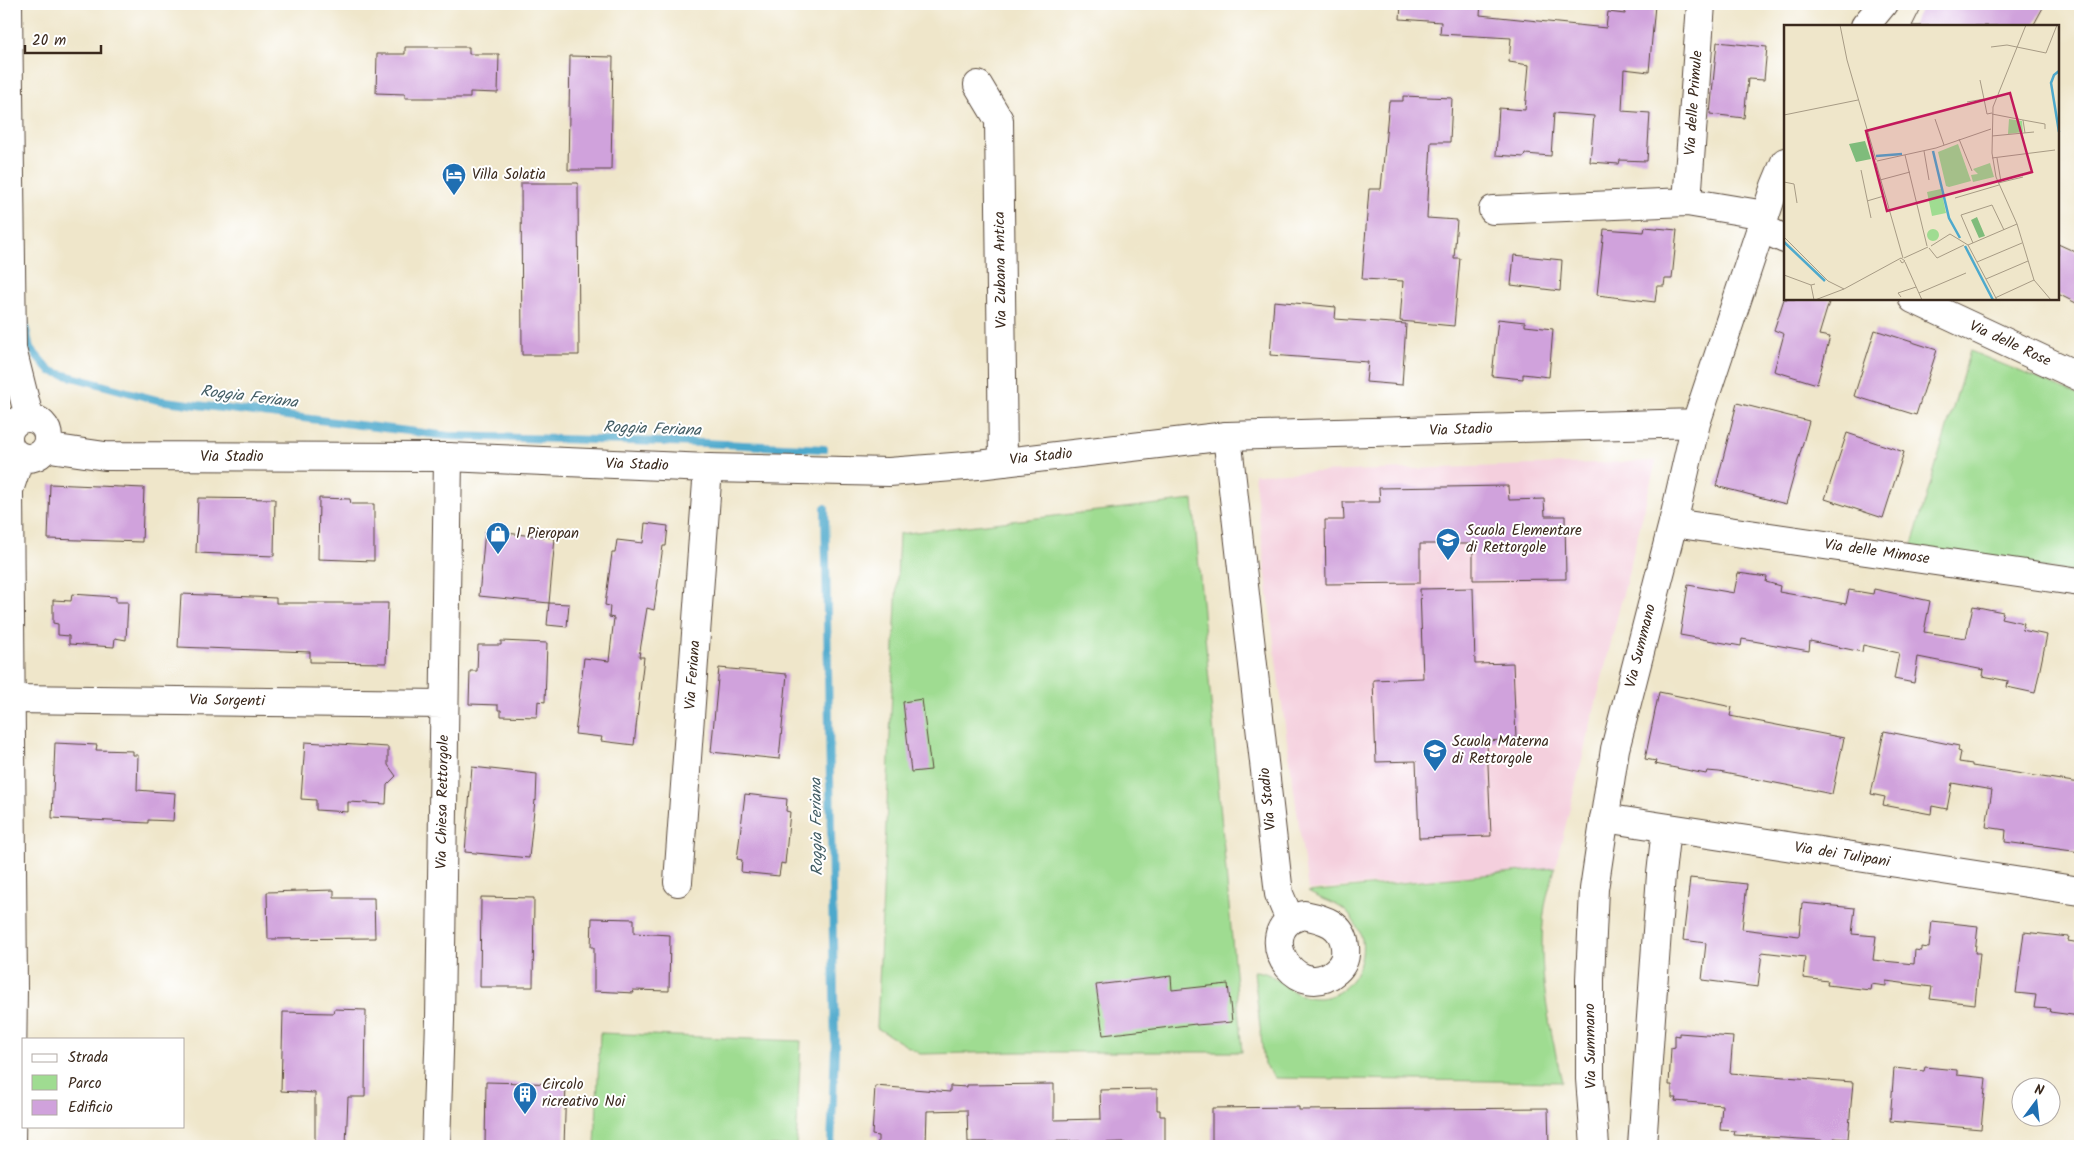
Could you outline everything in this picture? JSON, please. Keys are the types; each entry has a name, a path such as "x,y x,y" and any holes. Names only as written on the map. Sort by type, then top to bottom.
{"street":[{"path":"8,4 12,349 29,417"},
{"name":"Via delle Primule","path":"1687,202 1701,4"},
{"path":"1866,25 1882,4"},
{"name":"Via Zubana Antica","path":"978,85 999,120 1003,462"},
{"name":"Via Summano","path":"1595,1146 1590,1079 1590,979 1594,889 1615,749 1673,523 1696,423 1771,227 1784,167"},
{"path":"1493,210 1687,202 1771,227"},
{"name":"Via delle Rose","path":"1915,300 2080,377"},
{"path":"29,417 35,418 44,426 48,438 47,445 44,450 33,457 20,456 15,454 8,444 8,431 16,420 29,417"},
{"name":"Via Stadio","path":"47,445 57,449 105,456 448,457 708,468 889,472 1003,462 1227,436 1696,423"},
{"name":"Via Stadio","path":"1227,436 1279,894 1290,920"},
{"path":"11,1146 8,932 9,490 20,456"},
{"name":"Via Chiesa Rettorgole","path":"436,1146 440,1020 448,457"},
{"name":"Via Feriana","path":"678,882 708,468"},
{"name":"Via delle Mimose","path":"1673,523 2080,582"},
{"name":"Via Sorgenti","path":"10,699 444,704"},
{"name":"Via dei Tulipani","path":"1604,818 2080,891"},
{"path":"1642,1146 1660,874 1666,828"}],"shaded area":[{"path":"1656,461 1555,868 1308,890 1278,676 1254,474"}],"green space":[{"path":"1970,351 2080,396 2080,573 1911,548"},
{"path":"1193,500 1242,1052 920,1054 877,1028 899,534"},
{"path":"1555,868 1545,906 1542,950 1545,994 1562,1082 1275,1078 1264,1064 1254,971 1263,972 1271,976 1299,994 1319,998 1338,992 1346,986 1358,970 1361,960 1361,937 1358,928 1350,916 1336,905 1308,892"},
{"path":"600,1033 801,1041 796,1146 595,1146"}],"building":[{"path":"1401,4 1481,4 1480,15 1606,28 1608,12 1625,14 1626,7 1634,8 1635,4 1655,5 1649,72 1624,69 1622,111 1650,113 1647,161 1620,160 1619,164 1590,162 1594,116 1554,113 1551,156 1525,154 1524,157 1496,155 1499,108 1525,110 1529,65 1509,62 1511,38 1440,34 1441,22 1400,19"},
{"path":"1923,4 2045,4 2034,25 1912,25"},
{"path":"1717,42 1767,47 1764,80 1748,79 1744,118 1710,114"},
{"path":"405,47 469,47 469,54 499,54 498,93 470,92 470,98 405,98 405,94 376,93 377,54 405,54"},
{"path":"570,56 613,57 611,170 568,170"},
{"path":"1403,96 1452,98 1450,142 1431,142 1427,218 1457,220 1454,258 1460,258 1454,326 1400,321 1403,281 1362,279 1369,189 1381,189 1389,101 1403,101"},
{"path":"521,183 578,183 579,355 522,355"},
{"path":"1645,227 1677,230 1672,279 1665,279 1664,286 1657,286 1655,302 1597,295 1604,229 1644,232"},
{"path":"2059,244 2080,254 2080,305 2059,294"},
{"path":"1514,255 1562,260 1560,291 1511,285"},
{"path":"1784,299 1830,300 1819,335 1830,337 1817,384 1774,371 1784,334 1774,330"},
{"path":"1274,301 1336,307 1335,319 1406,324 1402,385 1366,382 1368,362 1270,355"},
{"path":"1498,319 1525,322 1525,326 1553,329 1549,377 1523,374 1523,379 1492,376"},
{"path":"1875,330 1937,350 1916,415 1854,396"},
{"path":"1737,403 1809,421 1786,504 1716,486"},
{"path":"1847,433 1904,452 1883,518 1825,499"},
{"path":"50,484 144,488 142,542 48,539"},
{"path":"1508,486 1509,500 1544,499 1545,516 1565,516 1566,579 1473,580 1473,544 1420,544 1420,583 1326,584 1325,520 1344,520 1343,502 1380,502 1379,488"},
{"path":"198,498 275,499 274,556 196,553"},
{"path":"319,498 350,499 351,504 374,504 374,561 318,559"},
{"path":"645,523 668,526 666,546 663,546 654,610 647,608 639,657 644,657 634,745 601,741 602,737 575,734 584,658 609,661 614,618 609,617 610,606 605,605 612,553 615,553 617,540 643,543"},
{"path":"485,531 555,538 549,603 479,596"},
{"path":"1738,573 1767,577 1766,582 1780,586 1779,592 1846,604 1849,590 1873,594 1874,589 1930,601 1924,632 1966,638 1973,606 2003,612 2001,618 2024,623 2022,630 2047,635 2035,693 2007,687 2008,681 1983,676 1984,670 1918,657 1914,683 1894,679 1899,653 1863,645 1862,652 1810,641 1809,651 1742,639 1741,646 1680,635 1688,585 1734,593"},
{"path":"1473,588 1475,664 1513,663 1516,739 1487,741 1491,836 1419,838 1416,761 1376,762 1373,680 1423,678 1420,589"},
{"path":"72,594 116,597 116,602 128,602 126,640 115,638 114,647 69,644 69,636 58,635 58,624 53,623 53,600 71,601"},
{"path":"181,594 276,598 276,603 388,603 386,663 310,662 310,652 178,647"},
{"path":"549,603 569,604 567,627 547,625"},
{"path":"501,641 547,643 545,702 538,701 537,717 501,716 501,710 498,710 498,705 469,704 470,671 477,671 478,645 501,645"},
{"path":"719,668 787,674 779,759 711,752"},
{"path":"1659,692 1732,707 1730,716 1844,738 1832,794 1719,772 1707,771 1706,774 1655,764 1656,761 1645,759"},
{"path":"922,699 931,770 911,772 903,702"},
{"path":"1884,731 1959,746 1958,751 1961,752 1959,762 1972,764 1972,766 2080,783 2080,852 2005,842 2006,830 1986,827 1992,790 1952,783 1947,809 1932,806 1931,814 1883,805 1885,797 1871,794"},
{"path":"305,742 388,747 388,765 396,776 387,785 386,804 348,802 348,812 316,810 316,800 301,799"},
{"path":"55,743 97,745 96,750 133,751 133,755 138,755 137,790 175,793 173,821 148,820 148,823 52,818"},
{"path":"472,767 537,774 536,801 529,858 465,852"},
{"path":"745,794 787,799 786,811 790,812 785,864 781,863 779,876 741,872 742,860 737,859"},
{"path":"1690,878 1747,884 1742,929 1799,936 1802,903 1855,908 1852,934 1876,936 1873,960 1914,964 1915,950 1921,951 1921,947 1929,948 1932,921 1978,926 1975,953 1980,953 1975,1004 1930,999 1932,987 1886,981 1886,986 1871,984 1870,990 1827,985 1828,981 1803,978 1805,957 1762,952 1758,987 1702,980 1706,943 1683,940"},
{"path":"334,890 334,898 374,898 375,938 268,939 267,892"},
{"path":"481,897 534,898 533,987 480,987"},
{"path":"592,918 634,919 634,933 670,935 669,991 633,990 634,993 594,991 594,947 591,947"},
{"path":"2024,932 2069,937 2068,941 2080,943 2080,1016 2050,1012 2051,1009 2034,1008 2036,995 2016,993"},
{"path":"1171,976 1172,990 1228,984 1232,1022 1196,1024 1103,1035 1096,985"},
{"path":"334,1009 366,1010 365,1097 348,1097 346,1146 315,1146 315,1093 281,1091 283,1012 333,1013"},
{"path":"1679,1033 1733,1037 1730,1073 1853,1082 1848,1139 1834,1138 1834,1141 1734,1135 1735,1131 1720,1130 1722,1105 1675,1101 1676,1098 1672,1098 1672,1085 1669,1085 1671,1048 1675,1047 1675,1035 1679,1036"},
{"path":"1925,1067 1957,1070 1957,1075 1986,1078 1981,1129 1890,1121 1894,1068 1924,1071"},
{"name":"Circolo ricreativo Noi","path":"486,1082 566,1084 564,1146 485,1146"},
{"path":"1054,1084 1054,1120 1101,1119 1100,1090 1157,1089 1157,1110 1160,1110 1160,1116 1165,1116 1165,1146 1124,1146 1124,1142 1092,1143 1092,1141 968,1142 967,1110 927,1111 926,1146 878,1146 878,1136 872,1135 875,1086 950,1092 950,1086"},
{"path":"1299,1107 1299,1110 1548,1108 1549,1146 1212,1146 1212,1108"}],"waterway":[{"name":"Roggia Feriana","path":"24,320 30,348 50,371 157,400 448,436 704,443 824,449"},
{"name":"Roggia Feriana","path":"825,508 835,1048 831,1146"}],"place":[{"name":"Villa Solatia","path":"454,196"},
{"name":"I Pieropan","path":"498,555"},
{"name":"Scuola Elementare di Rettorgole","path":"1448,561"},
{"name":"Scuola Materna di Rettorgole","path":"1435,772"},
{"name":"Circolo ricreativo Noi","path":"525,1115"}]}
